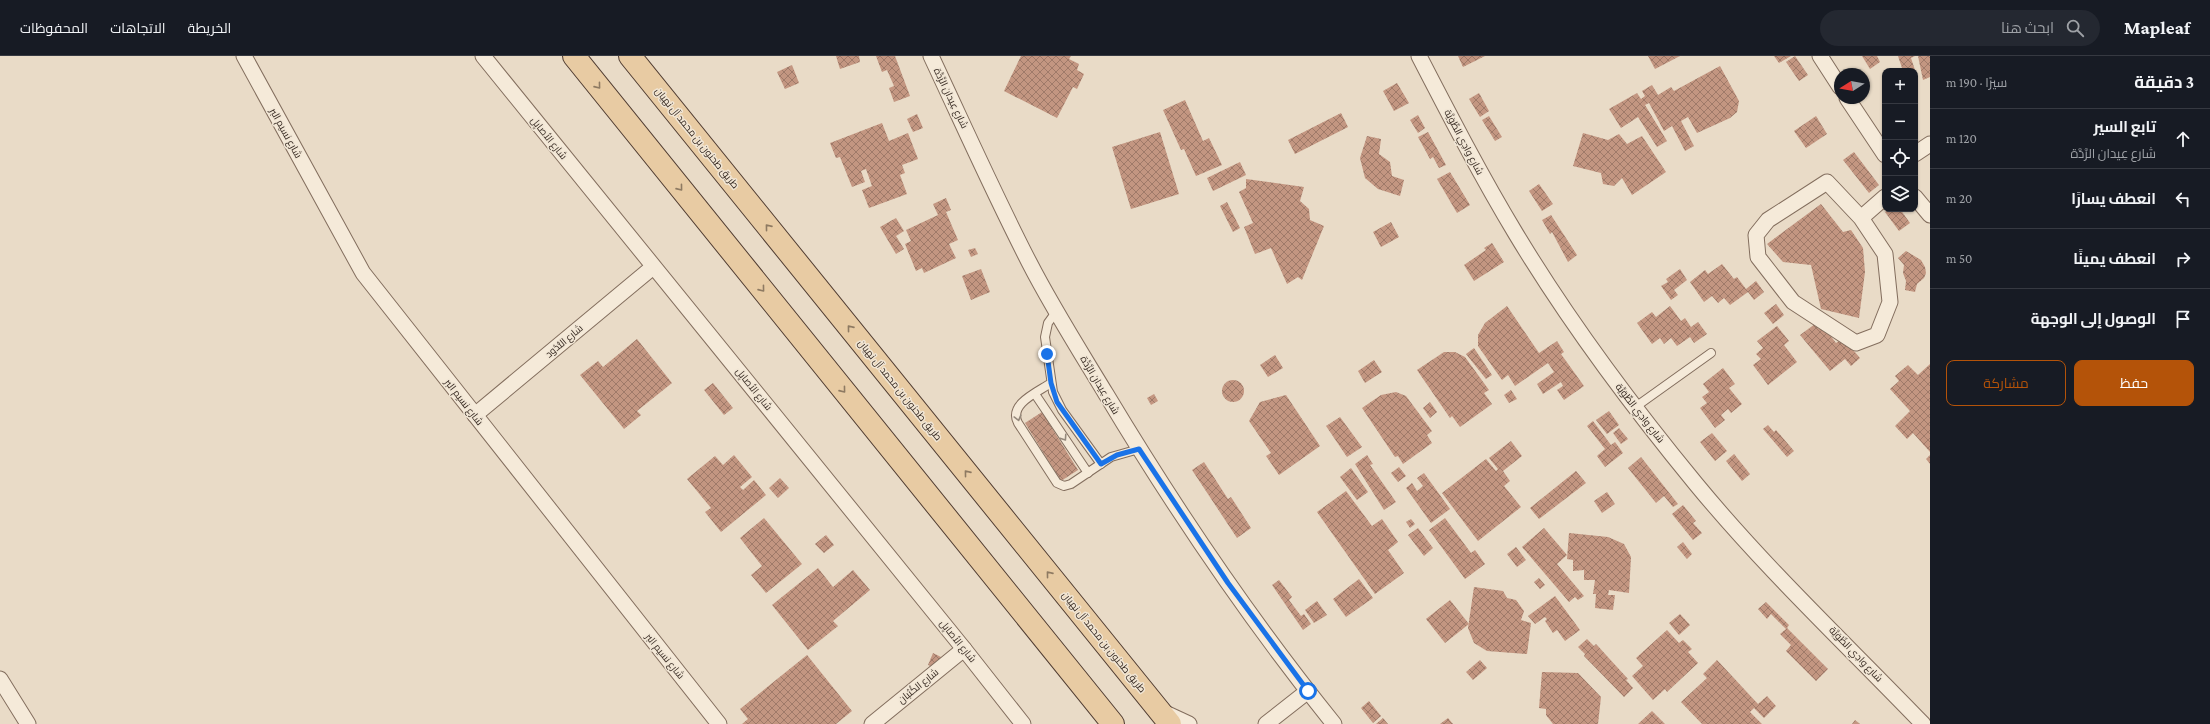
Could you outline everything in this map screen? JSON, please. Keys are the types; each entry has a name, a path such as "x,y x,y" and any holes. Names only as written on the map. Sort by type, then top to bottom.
{"main road":[{"path":"574,56 1113,724"},
{"name":"طريق طحنون بن محمد آل نهيان","path":"630,56 1164,716"}],"street":[{"name":"شارع نسيم البر","path":"244,56 363,273 720,724"},
{"name":"شارع الأصايِل","path":"483,56 964,649 1022,724"},
{"name":"شارع عِيدان الرَّدَّة","path":"931,56 1029,261 1056,312 1139,449 1228,583 1334,724"},
{"name":"شارع وادِي الطِّوَيَّة","path":"1419,56 1464,144 1516,235 1573,323 1634,408 1698,486 1765,562 1923,724"},
{"path":"1820,56 1834,78"},
{"path":"1851,104 1882,150"},
{"path":"1918,152 1930,144"},
{"path":"1827,182 1861,218 1885,254 1890,302 1877,334 1856,343 1793,302 1758,257 1756,235 1768,220 1827,182"},
{"path":"1861,218 1882,200"},
{"path":"1918,201 1930,215"},
{"name":"شارع النُّدُود","path":"474,415 653,267"},
{"name":"شارع الكُثبان","path":"872,724 964,649"},
{"path":"0,679 28,724"},
{"path":"1266,724 1308,691"},
{"path":"1164,716 1189,724"}],"lane":[{"path":"1056,312 1048,323 1045,337 1051,383 1062,410 1101,464"},
{"path":"1634,408 1711,353"},
{"path":"1051,383 1018,406 1016,410 1016,419 1054,480 1060,485 1068,485 1117,455 1139,449"},
{"path":"1034,394 1088,473"}],"building":[{"path":"836,56 859,56 860,62 840,69"},
{"path":"876,56 895,56 910,96 894,102 889,88 894,86 887,70 882,72"},
{"path":"1021,56 1071,56 1069,59 1079,64 1077,70 1084,74 1077,89 1073,87 1057,118 1004,91"},
{"path":"1458,56 1485,56 1463,67"},
{"path":"1648,56 1680,56 1655,69"},
{"path":"1774,56 1791,56 1779,63"},
{"path":"1795,56 1808,75 1799,81 1786,62"},
{"path":"1862,56 1877,56 1880,62 1869,68"},
{"path":"1898,56 1915,56 1911,58 1914,68 1902,68"},
{"path":"1918,56 1930,56 1930,77 1923,80"},
{"path":"792,65 799,83 785,89 777,72"},
{"path":"1720,66 1739,101 1737,112 1730,118 1697,133 1688,117 1681,121 1694,146 1685,151 1672,126 1664,131 1649,103 1645,105 1667,141 1657,147 1638,117 1621,128 1609,109 1637,93 1641,99 1645,96 1642,91 1652,85 1658,95 1671,87 1674,91"},
{"path":"1397,83 1409,103 1394,111 1383,91"},
{"path":"1479,93 1489,111 1480,117 1469,99"},
{"path":"1185,100 1203,141 1209,138 1222,165 1196,176 1184,149 1181,150 1163,110"},
{"path":"1341,113 1348,127 1295,154 1288,140"},
{"path":"917,114 923,128 913,132 907,119"},
{"path":"1418,115 1425,128 1418,133 1410,120"},
{"path":"1489,116 1502,137 1495,141 1482,120"},
{"path":"1816,116 1827,134 1806,148 1794,131"},
{"path":"882,123 889,141 908,133 918,159 902,165 905,173 900,175 907,194 869,208 862,190 872,186 866,169 861,171 865,182 852,187 840,157 836,158 830,143"},
{"path":"1160,132 1179,194 1131,209 1112,147"},
{"path":"1428,132 1446,165 1439,168 1433,157 1430,159 1418,137"},
{"path":"1583,133 1608,140 1619,134 1627,144 1642,136 1666,172 1632,195 1622,178 1614,186 1603,184 1601,173 1573,166"},
{"path":"1367,136 1381,139 1379,154 1390,162 1392,176 1404,180 1400,196 1378,189 1365,178 1360,158"},
{"path":"1854,152 1879,185 1869,193 1843,160"},
{"path":"1240,162 1246,175 1213,191 1207,178"},
{"path":"1450,172 1470,205 1457,213 1437,179"},
{"path":"1246,179 1304,187 1300,201 1309,209 1310,220 1324,226 1302,280 1298,277 1287,284 1271,248 1255,254 1244,227 1253,223 1239,192 1246,188"},
{"path":"1539,184 1553,204 1542,211 1529,191"},
{"path":"946,198 951,210 946,212 958,240 949,244 956,258 924,273 922,268 916,271 905,244 911,241 906,230 938,215 933,204"},
{"path":"1227,202 1240,228 1233,232 1220,206"},
{"path":"1821,204 1843,232 1851,230 1863,248 1865,272 1859,318 1821,309 1811,265 1783,262 1767,244"},
{"path":"1885,212 1902,212 1910,223 1899,231"},
{"path":"1551,215 1577,255 1568,262 1552,232 1550,234 1542,220"},
{"path":"896,218 904,231 896,236 904,249 896,254 880,227"},
{"path":"1391,222 1399,237 1381,247 1373,232"},
{"path":"1492,243 1504,262 1474,281 1464,265 1486,250 1484,248"},
{"path":"975,248 978,254 971,257 968,250"},
{"path":"1906,251 1921,260 1925,267 1926,273 1924,278 1917,284 1915,292 1905,290 1906,281 1903,273 1904,265 1898,258"},
{"path":"1722,264 1734,279 1737,277 1746,289 1756,281 1764,292 1754,300 1748,292 1730,305 1724,298 1718,303 1712,296 1704,302 1690,282 1705,270 1708,274"},
{"path":"981,269 990,292 971,300 962,276"},
{"path":"1680,269 1687,280 1674,290 1678,295 1671,300 1661,286 1668,282 1666,279"},
{"path":"1776,304 1784,315 1773,324 1764,313"},
{"path":"1507,306 1539,353 1557,341 1564,352 1561,354 1584,386 1564,400 1557,390 1563,386 1561,382 1543,394 1537,384 1554,372 1548,363 1515,386 1508,375 1502,380 1478,346 1478,335 1485,323"},
{"path":"1670,306 1681,321 1685,318 1691,327 1698,322 1707,334 1694,343 1690,337 1677,346 1671,338 1664,344 1660,338 1652,344 1637,323 1652,312 1656,317"},
{"path":"1815,324 1819,329 1823,326 1836,343 1843,338 1860,358 1851,366 1845,359 1830,371 1800,335"},
{"path":"1777,326 1789,341 1784,345 1797,362 1768,385 1753,365 1761,359 1756,354 1763,348 1757,341"},
{"path":"637,339 672,383 637,411 641,415 624,429 580,375 598,361 603,367"},
{"path":"1474,348 1492,375 1486,379 1466,354"},
{"path":"1444,352 1455,352 1465,357 1489,390 1484,393 1492,404 1460,427 1452,416 1450,418 1417,370"},
{"path":"1275,355 1283,368 1268,377 1260,365"},
{"path":"1374,360 1382,372 1365,383 1358,371"},
{"path":"1930,364 1930,452 1913,433 1907,439 1895,426 1910,411 1890,389 1899,381 1895,376 1908,365 1918,375"},
{"path":"1723,368 1735,384 1729,388 1742,404 1731,413 1728,409 1721,415 1725,420 1715,428 1700,408 1707,403 1702,397 1709,392 1703,384"},
{"path":"1233,380 1241,383 1244,391 1241,399 1233,402 1225,399 1222,391 1225,383"},
{"path":"713,383 733,408 724,415 704,390"},
{"path":"1511,390 1517,399 1509,403 1504,395"},
{"path":"1396,392 1406,396 1432,431 1427,435 1432,443 1403,464 1398,456 1395,457 1362,408 1381,395"},
{"path":"1154,394 1158,401 1151,405 1147,398"},
{"path":"1286,395 1320,446 1279,475 1266,456 1271,453 1249,421 1260,402"},
{"path":"1430,402 1437,412 1430,418 1423,408"},
{"path":"1609,411 1619,425 1607,434 1596,420"},
{"path":"1042,412 1078,470 1061,481 1025,423"},
{"path":"1340,417 1362,447 1347,457 1326,426"},
{"path":"1593,421 1611,445 1615,442 1623,453 1605,467 1597,456 1605,449 1587,426"},
{"path":"1768,425 1774,432 1776,430 1794,451 1787,457 1763,429"},
{"path":"1619,428 1628,439 1621,444 1613,433"},
{"path":"1712,433 1727,451 1715,461 1700,442"},
{"path":"1511,441 1522,456 1503,471 1510,481 1504,486 1521,507 1478,541 1442,493 1486,459 1496,471 1498,469 1489,458"},
{"path":"1734,454 1750,474 1742,481 1726,461"},
{"path":"734,455 752,477 740,487 743,490 754,480 766,495 721,532 705,512 711,508 687,479 715,456 723,465"},
{"path":"1367,455 1373,464 1370,465 1396,502 1384,510 1355,464"},
{"path":"1930,455 1930,464 1926,459"},
{"path":"1641,457 1678,504 1673,507 1664,496 1656,503 1628,468"},
{"path":"1204,462 1228,499 1231,497 1251,528 1237,538 1192,470"},
{"path":"1399,467 1406,476 1398,482 1391,473"},
{"path":"1351,468 1368,492 1357,500 1340,477"},
{"path":"1576,471 1586,483 1539,519 1530,508"},
{"path":"1424,473 1450,509 1431,523 1406,488 1412,483 1417,491 1423,486 1417,478"},
{"path":"780,478 789,488 778,498 769,488"},
{"path":"1346,491 1372,526 1382,519 1398,542 1388,550 1404,573 1375,594 1317,512"},
{"path":"1607,492 1615,504 1602,513 1594,501"},
{"path":"1683,505 1696,521 1693,523 1702,533 1693,540 1672,514"},
{"path":"764,518 802,564 766,593 751,575 762,566 740,538"},
{"path":"1445,518 1471,553 1475,550 1485,564 1465,579 1429,530"},
{"path":"1411,519 1415,524 1410,528 1406,522"},
{"path":"1418,528 1433,548 1424,556 1408,535"},
{"path":"1544,528 1567,555 1557,564 1584,596 1578,600 1575,597 1569,602 1522,547"},
{"path":"1569,533 1608,537 1624,544 1631,557 1629,593 1609,590 1608,595 1615,595 1613,610 1595,608 1596,594 1593,594 1595,580 1584,580 1584,570 1573,571 1573,560 1567,559"},
{"path":"826,535 834,545 824,553 815,544"},
{"path":"1683,542 1692,554 1687,559 1677,547"},
{"path":"1516,547 1526,560 1517,567 1507,554"},
{"path":"818,568 833,587 853,570 870,590 833,621 838,626 808,650 772,605"},
{"path":"1539,578 1545,585 1540,589 1534,582"},
{"path":"1359,579 1373,598 1346,617 1333,599"},
{"path":"1279,580 1292,597 1289,600 1301,616 1304,614 1311,624 1303,630 1272,585"},
{"path":"1474,587 1503,591 1507,598 1516,600 1524,611 1521,620 1531,623 1527,654 1487,651 1474,643 1468,628"},
{"path":"1555,596 1580,630 1565,641 1557,630 1553,633 1545,621 1547,619 1545,617 1535,624 1528,616"},
{"path":"1450,600 1469,624 1445,643 1426,619"},
{"path":"1317,601 1327,615 1314,623 1305,610"},
{"path":"1766,602 1789,625 1787,628 1828,669 1816,681 1786,651 1791,645 1780,634 1786,629 1771,614 1767,619 1758,609"},
{"path":"1680,614 1690,625 1679,635 1669,623"},
{"path":"1667,630 1679,643 1683,640 1692,649 1688,652 1698,663 1667,692 1665,689 1653,700 1632,676 1643,666 1636,658"},
{"path":"1587,639 1594,646 1596,644 1628,679 1626,680 1633,688 1624,697 1584,656 1585,654 1578,647"},
{"path":"933,653 941,657 936,668 928,665"},
{"path":"807,655 852,711 836,724 742,724 748,719 740,709"},
{"path":"1480,660 1487,668 1473,680 1466,672"},
{"path":"1717,660 1758,704 1767,696 1776,706 1764,718 1754,708 1750,712 1762,724 1702,724 1681,702 1707,678 1703,674"},
{"path":"1542,672 1578,673 1601,697 1598,724 1553,724 1546,715 1546,709 1539,708"},
{"path":"1369,701 1381,716 1373,723 1361,708"},
{"path":"1652,711 1665,724 1638,724"},
{"path":"1383,718 1388,724 1376,724"},
{"path":"1448,718 1453,724 1440,724"},
{"path":"1855,720 1860,724 1852,724"}],"route":[{"path":"1047,354 1051,383 1057,402 1101,464 1111,457 1139,449 1228,583 1308,691"}]}
